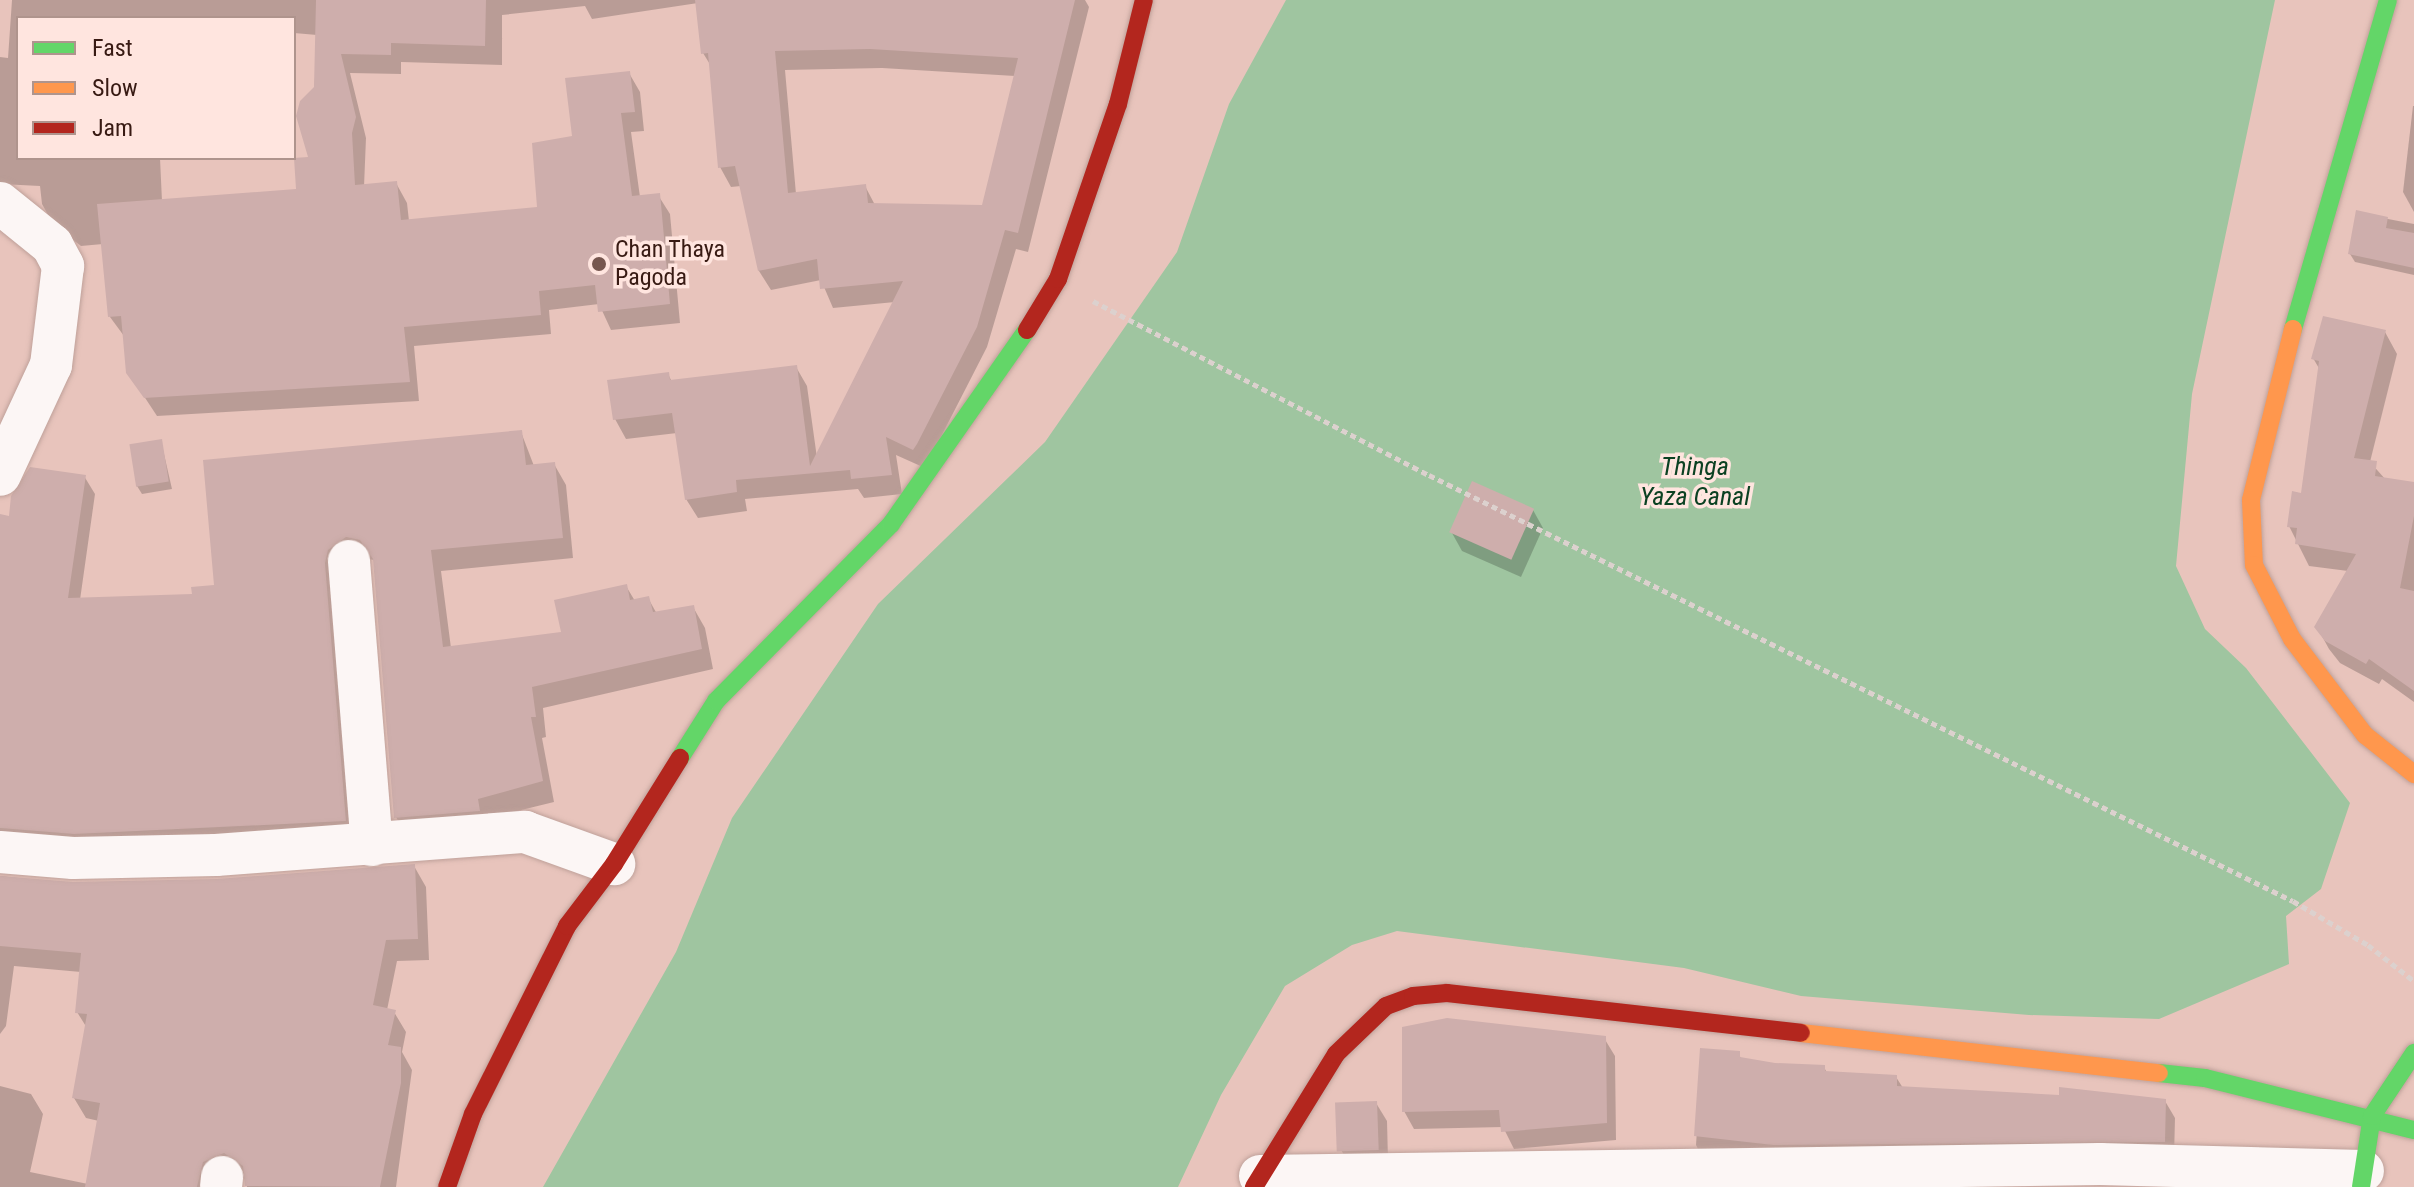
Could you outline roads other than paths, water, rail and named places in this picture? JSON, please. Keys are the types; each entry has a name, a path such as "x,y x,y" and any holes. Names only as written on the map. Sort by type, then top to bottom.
{"street":[{"path":"447,1187 473,1114 567,926 614,864 716,701 891,524 1012,355 1058,279 1118,104 1144,0"},
{"path":"2388,0 2275,388 2251,500 2252,535 2254,565 2292,639 2365,735 2414,774"},
{"path":"0,203 52,245 63,266 59,329 51,365 0,475"},
{"path":"349,561 372,845"},
{"path":"0,852 145,858 372,845 525,832 614,864"},
{"path":"1257,1182 1336,1054 1386,1006 1447,993 2205,1078 2372,1116 2414,1130"},
{"path":"1257,1182 2100,1164 2362,1179 2372,1116 2414,1053"}],"water":[{"name":"Thinga Yaza Canal","path":"1286,0 2275,0 2192,394 2176,566 2205,629 2246,668 2350,803 2321,889 2286,916 2289,964 2159,1019 2029,1015 1801,996 1684,968 1397,931 1352,945 1285,986 1221,1095 1178,1187 543,1187 676,952 732,818 878,604 1045,442 1177,252 1229,104"}],"place":[{"name":"Chan Thaya Pagoda","path":"599,264"}]}
